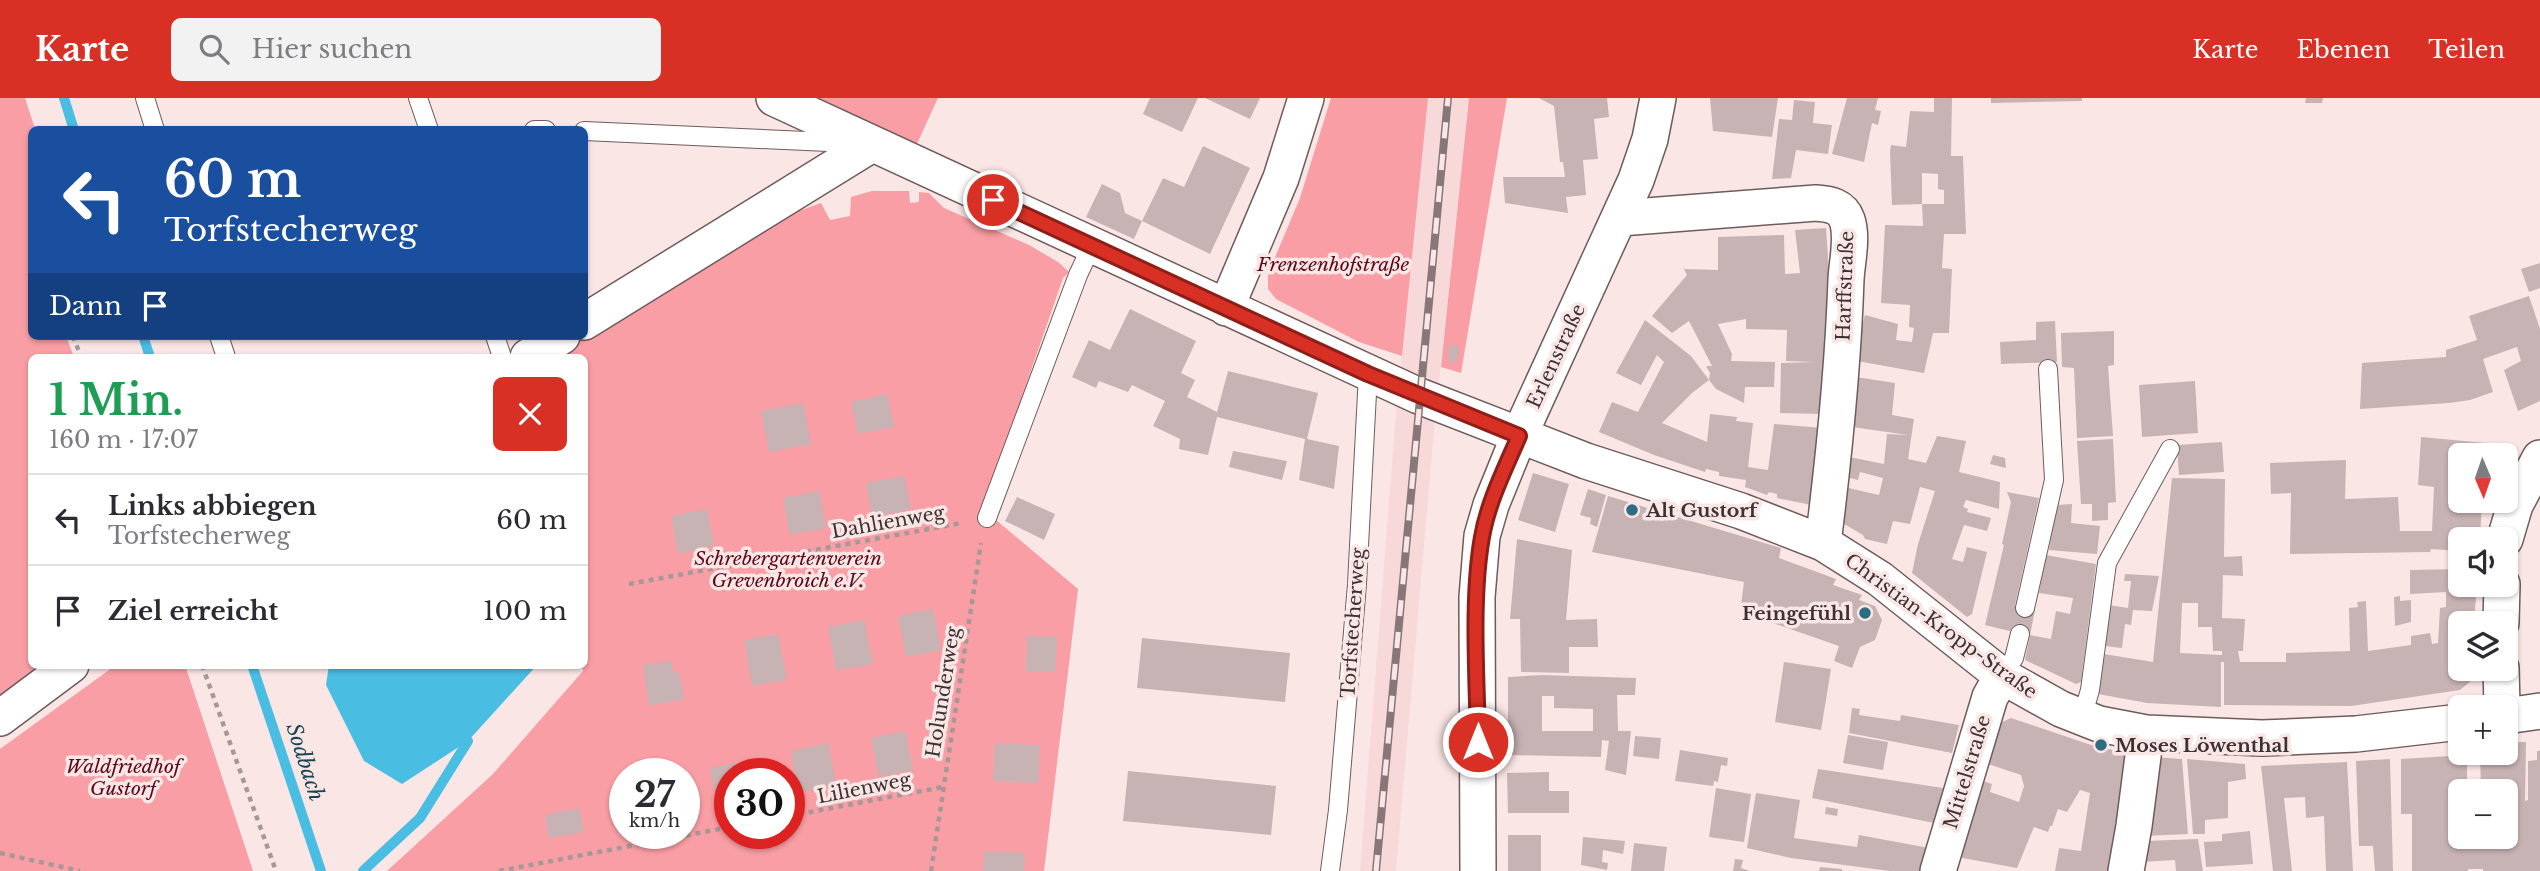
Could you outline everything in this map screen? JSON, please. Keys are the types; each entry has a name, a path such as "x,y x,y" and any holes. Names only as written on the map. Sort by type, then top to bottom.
{"street":[{"path":"774,98 1368,374 1519,436"},
{"path":"1226,308 1281,178 1306,98"},
{"name":"Erlenstraße","path":"1478,871 1477,597 1480,554 1490,505 1620,218 1643,160 1658,98"},
{"path":"588,320 872,144"},
{"name":"Harffstraße","path":"1620,218 1816,203 1836,207 1844,215 1848,232 1846,300 1823,543"},
{"path":"533,354 556,340"},
{"name":"Christian-Kropp-Straße","path":"1519,436 1783,526 1823,543 1880,579 2002,676 2082,718 2115,729 2262,738 2315,737 2448,723"},
{"path":"2509,527 2515,505 2540,458"},
{"path":"0,718 66,669"},
{"name":"Mittelstraße","path":"1938,871 1990,697 2002,676"},
{"path":"2518,714 2540,711"},
{"path":"2126,871 2146,733"}],"lane":[{"path":"145,98 154,126"},
{"path":"418,98 428,126"},
{"path":"588,131 872,144"},
{"path":"987,518 1078,275 1092,245"},
{"path":"2025,608 2054,480 2048,369"},
{"name":"Torfstecherweg","path":"1330,871 1338,810 1357,584 1368,374"},
{"path":"2082,718 2090,690 2107,563 2170,449"},
{"path":"2002,676 2014,658 2020,634"}],"path":[{"name":"Dahlienweg","path":"629,584 987,518"},
{"name":"Holunderweg","path":"932,871 980,548 987,518"},
{"path":"203,669 276,871"},
{"name":"Lilienweg","path":"805,813 943,787"},
{"path":"499,871 714,830"},
{"path":"0,853 80,871"}],"shaded area":[{"path":"1428,98 1469,98 1434,429 1396,871 1360,871 1396,413"}],"green space":[{"path":"0,98 25,98 34,126 28,126 28,340 68,340 73,354 28,354 28,669 47,669 0,703"},
{"path":"811,98 938,98 916,146"},
{"name":"Frenzenhofstraße","path":"1331,98 1428,98 1402,356 1359,342 1276,299 1268,289 1268,274 1300,198"},
{"path":"1469,98 1507,98 1461,373 1441,367"},
{"name":"Schrebergartenverein Grevenbroich e.V.","path":"872,191 909,191 910,203 919,202 919,192 929,193 944,208 1029,245 1058,262 1069,272 1063,278 983,509 1078,589 1044,871 387,871 493,774 583,669 588,669 588,354 557,354 580,340 588,340 588,335 776,219 821,203 830,220 850,216 851,197"},
{"name":"Waldfriedhof Gustorf","path":"110,669 186,669 253,871 0,871 0,749"}],"water":[{"path":"328,669 533,669 468,741 402,784 364,761 326,685"}],"building":[{"path":"1150,98 1198,98 1182,132 1143,114"},
{"path":"1205,98 1260,98 1250,119"},
{"path":"1539,98 1607,98 1609,117 1594,119 1598,159 1583,160 1586,195 1566,197 1568,213 1505,203 1503,177 1565,177 1563,162 1560,162 1554,106"},
{"path":"1710,98 1778,98 1772,137 1713,131"},
{"path":"1847,98 1878,98 1875,110 1881,111 1878,125 1872,123 1864,162 1832,154"},
{"path":"1934,98 1952,98 1951,156 1963,156 1966,234 1944,234 1942,268 1952,269 1949,333 1933,333 1924,373 1857,361 1865,315 1898,324 1896,340 1912,342 1914,328 1909,327 1910,305 1881,303 1885,225 1923,226 1922,204 1892,205 1890,152 1891,145 1906,147 1910,111 1934,112","holes":["1922,173 1938,174 1938,189 1944,190 1944,204 1922,204"]},
{"path":"1991,98 2082,98 2082,101 1991,103"},
{"path":"2306,98 2323,98 2322,103 2305,103"},
{"path":"1794,100 1815,102 1813,123 1832,125 1828,154 1796,150 1791,178 1772,179 1779,119 1792,120"},
{"path":"1203,146 1250,168 1210,254 1142,221 1163,178 1184,187"},
{"path":"1102,184 1120,193 1125,213 1142,221 1134,239 1086,217"},
{"path":"1826,228 1829,273 1824,414 1780,413 1781,363 1815,362 1786,361 1787,330 1746,329 1746,319 1718,324 1732,354 1731,361 1775,362 1774,387 1745,387 1744,403 1716,389 1709,380 1710,373 1706,366 1712,366 1689,321 1672,333 1652,316 1687,275 1684,269 1718,270 1718,237 1784,235 1785,274 1800,273 1795,230"},
{"path":"2540,263 2540,288 2529,292 2521,269"},
{"path":"2529,296 2540,329 2540,401 2518,411 2504,370 2521,361 2517,347 2483,359 2493,392 2470,400 2449,403 2360,409 2362,363 2446,357 2446,350 2477,340 2469,316"},
{"path":"1130,309 1196,341 1181,373 1195,380 1187,397 1217,412 1228,371 1318,393 1307,439 1339,446 1334,489 1299,480 1305,439 1217,417 1208,455 1179,449 1180,439 1153,426 1165,401 1132,385 1128,392 1099,381 1096,388 1072,377 1089,340 1110,350"},
{"path":"1645,320 1691,356 1709,380 1662,423 1707,442 1710,414 1737,417 1736,421 1753,423 1748,467 1768,470 1774,424 1823,428 1817,506 1777,498 1777,494 1769,492 1767,495 1745,487 1746,480 1719,476 1719,472 1706,469 1705,472 1654,455 1599,432 1612,402 1638,412 1664,362 1657,355 1641,385 1616,373"},
{"path":"2055,321 2057,362 2001,364 2000,342 2036,340 2036,322"},
{"path":"2114,331 2114,365 2108,366 2113,436 2077,438 2074,368 2062,367 2061,333"},
{"path":"1449,345 1459,346 1457,362 1448,361"},
{"path":"1856,377 1895,383 1892,415 1914,419 1908,459 1926,463 1937,436 1966,441 1959,472 2000,482 1999,509 1966,500 1963,507 1968,509 1967,512 1991,518 1987,531 1964,525 1952,559 1963,562 1967,547 1987,552 1972,614 1967,617 1912,573 1935,491 1920,487 1910,524 1893,521 1887,544 1865,539 1863,535 1839,521 1844,487 1879,495 1883,478 1860,472 1858,480 1846,477 1849,457 1884,464 1887,434 1908,435 1852,427"},
{"path":"2195,381 2198,433 2142,437 2139,385"},
{"path":"887,394 894,427 858,434 851,402"},
{"path":"803,403 811,444 769,452 761,411"},
{"path":"2421,437 2485,443 2448,443 2448,513 2481,513 2481,527 2448,527 2448,550 2290,554 2291,493 2271,494 2270,463 2346,460 2345,499 2398,497 2400,531 2432,531 2434,487 2418,485"},
{"path":"2113,439 2116,502 2108,503 2108,520 2092,521 2092,504 2081,504 2077,441"},
{"path":"2222,442 2224,472 2179,475 2177,445"},
{"path":"1233,451 1287,461 1282,480 1229,467"},
{"path":"1993,455 2005,458 2006,468 1990,464"},
{"path":"1533,473 1569,484 1555,532 1518,520"},
{"path":"904,476 911,509 872,517 866,483"},
{"path":"2172,478 2225,479 2224,557 2242,556 2243,576 2223,575 2222,618 2245,619 2243,651 2238,651 2240,662 2286,662 2286,653 2350,651 2349,608 2358,607 2357,602 2366,601 2368,651 2411,645 2411,636 2430,633 2432,644 2438,643 2440,608 2446,607 2446,592 2410,594 2410,570 2448,569 2448,597 2476,597 2475,611 2448,611 2448,681 2471,681 2460,690 2351,706 2224,705 2224,662 2221,662 2221,707 2147,703 2098,694 2104,654 2153,662","holes":["2182,603 2198,603 2198,627 2212,627 2213,651 2222,651 2222,655 2180,653"]},
{"path":"1588,489 1606,495 1597,527 1590,524 1591,518 1580,515"},
{"path":"819,491 826,528 790,535 783,498"},
{"path":"2007,492 2039,498 2015,605 2035,610 2030,635 2051,639 2056,611 2070,614 2073,598 2039,593 2046,555 2096,564 2081,682 2076,684 2025,660 2030,636 1985,625 2004,545 2002,544 2011,502"},
{"path":"1608,496 1781,548 1779,558 1836,579 1833,585 1862,595 1859,600 1875,606 1882,620 1875,640 1860,647 1852,668 1834,661 1839,646 1770,622 1771,610 1741,605 1744,582 1592,552"},
{"path":"1017,497 1055,514 1044,540 1005,521"},
{"path":"2072,504 2071,523 2100,526 2097,554 2049,550 2056,505"},
{"path":"707,509 714,546 678,554 671,516"},
{"path":"1517,539 1572,550 1566,620 1597,619 1598,647 1569,647 1569,673 1521,672 1520,619 1510,619"},
{"path":"2125,574 2159,576 2152,611 2133,610 2131,625 2125,624 2122,648 2105,646 2109,605 2128,608 2131,581 2124,581"},
{"path":"2400,596 2400,601 2411,600 2411,622 2395,626 2394,597"},
{"path":"933,609 941,650 906,657 898,616"},
{"path":"864,620 873,664 836,670 828,627"},
{"path":"778,634 787,680 752,686 744,640"},
{"path":"1027,636 1057,637 1055,672 1026,671"},
{"path":"1142,638 1290,653 1285,702 1137,688"},
{"path":"671,661 673,673 679,672 684,699 649,706 643,665"},
{"path":"1784,662 1831,669 1821,730 1775,722"},
{"path":"1542,675 1636,678 1635,695 1617,695 1618,731 1631,731 1626,775 1605,770 1609,741 1602,740 1601,757 1508,755 1508,677","holes":["1542,696 1554,696 1554,708 1593,709 1593,731 1542,731"]},
{"path":"1852,708 1860,709 1859,715 1900,721 1901,715 1959,725 1952,753 1849,733"},
{"path":"2011,718 2097,747 2130,753 2114,871 2055,871 2059,848 2081,851 2090,793 2080,790 2067,812 2058,809 2048,832 2034,827 2017,868 1957,857 1980,780 1992,784 1990,792 2019,802 2024,786 2021,775 1985,763 1998,724"},
{"path":"905,731 913,770 879,777 871,738"},
{"path":"1848,735 1888,742 1883,770 1843,763"},
{"path":"1635,736 1661,738 1659,759 1633,756"},
{"path":"2518,742 2526,742 2525,801 2528,800 2528,761 2537,760 2537,751 2540,751 2540,871 2412,871 2412,814 2401,814 2401,759 2448,756 2448,765 2467,765 2467,779 2448,779 2448,849 2518,849 2518,779 2481,779 2480,765 2518,765"},
{"path":"828,743 836,785 805,791 805,758 792,758 791,751"},
{"path":"995,743 1040,745 1038,783 993,781"},
{"path":"1680,750 1728,758 1727,766 1721,765 1718,782 1714,781 1713,786 1675,781"},
{"path":"2154,757 2182,759 2188,834 2145,836"},
{"path":"2187,759 2245,764 2246,779 2228,782 2228,818 2205,820 2205,834 2193,834"},
{"path":"2390,759 2393,871 2375,871 2373,846 2359,846 2356,761"},
{"path":"2347,762 2353,871 2326,871 2324,816 2306,818 2305,797 2284,798 2292,871 2273,871 2261,766"},
{"path":"714,767 714,788 710,768"},
{"path":"1818,769 1943,788 1934,823 1812,798"},
{"path":"1128,771 1276,786 1271,835 1123,821"},
{"path":"1549,772 1549,791 1569,791 1569,813 1508,813 1507,773"},
{"path":"1716,788 1751,794 1744,842 1709,837"},
{"path":"1756,793 1800,800 1794,838 1857,847 1859,835 1929,848 1924,871 1890,871 1791,858 1747,848"},
{"path":"1826,807 1838,809 1837,816 1825,814"},
{"path":"579,808 584,832 549,838 545,815"},
{"path":"2250,831 2253,864 2206,867 2204,842 2222,841 2222,834"},
{"path":"1508,835 1541,835 1541,871 1508,871"},
{"path":"1583,837 1625,841 1623,854 1603,850 1602,862 1608,863 1607,870 1581,865"},
{"path":"2198,839 2203,871 2176,871 2175,860 2141,862 2145,841"},
{"path":"1634,843 1667,847 1664,871 1631,871"},
{"path":"984,851 1025,853 1024,871 983,871"},
{"path":"1735,859 1743,860 1741,868 1750,871 1733,871"},
{"path":"1820,867 1842,869 1842,871 1819,871"}],"waterway":[{"name":"Sodbach","path":"64,98 73,126"},
{"name":"Sodbach","path":"144,340 149,354"},
{"name":"Sodbach","path":"253,669 321,871"},
{"path":"363,871 420,818 468,741"}],"railway":[{"path":"1376,871 1448,98"}],"place":[{"name":"Alt Gustorf","path":"1632,510"},
{"name":"Feingefühl","path":"1865,613"},
{"name":"Moses Löwenthal","path":"2101,745"}],"route":[{"path":"993,200 1368,374 1519,436 1490,505 1482,536 1477,597 1478,742"}]}
